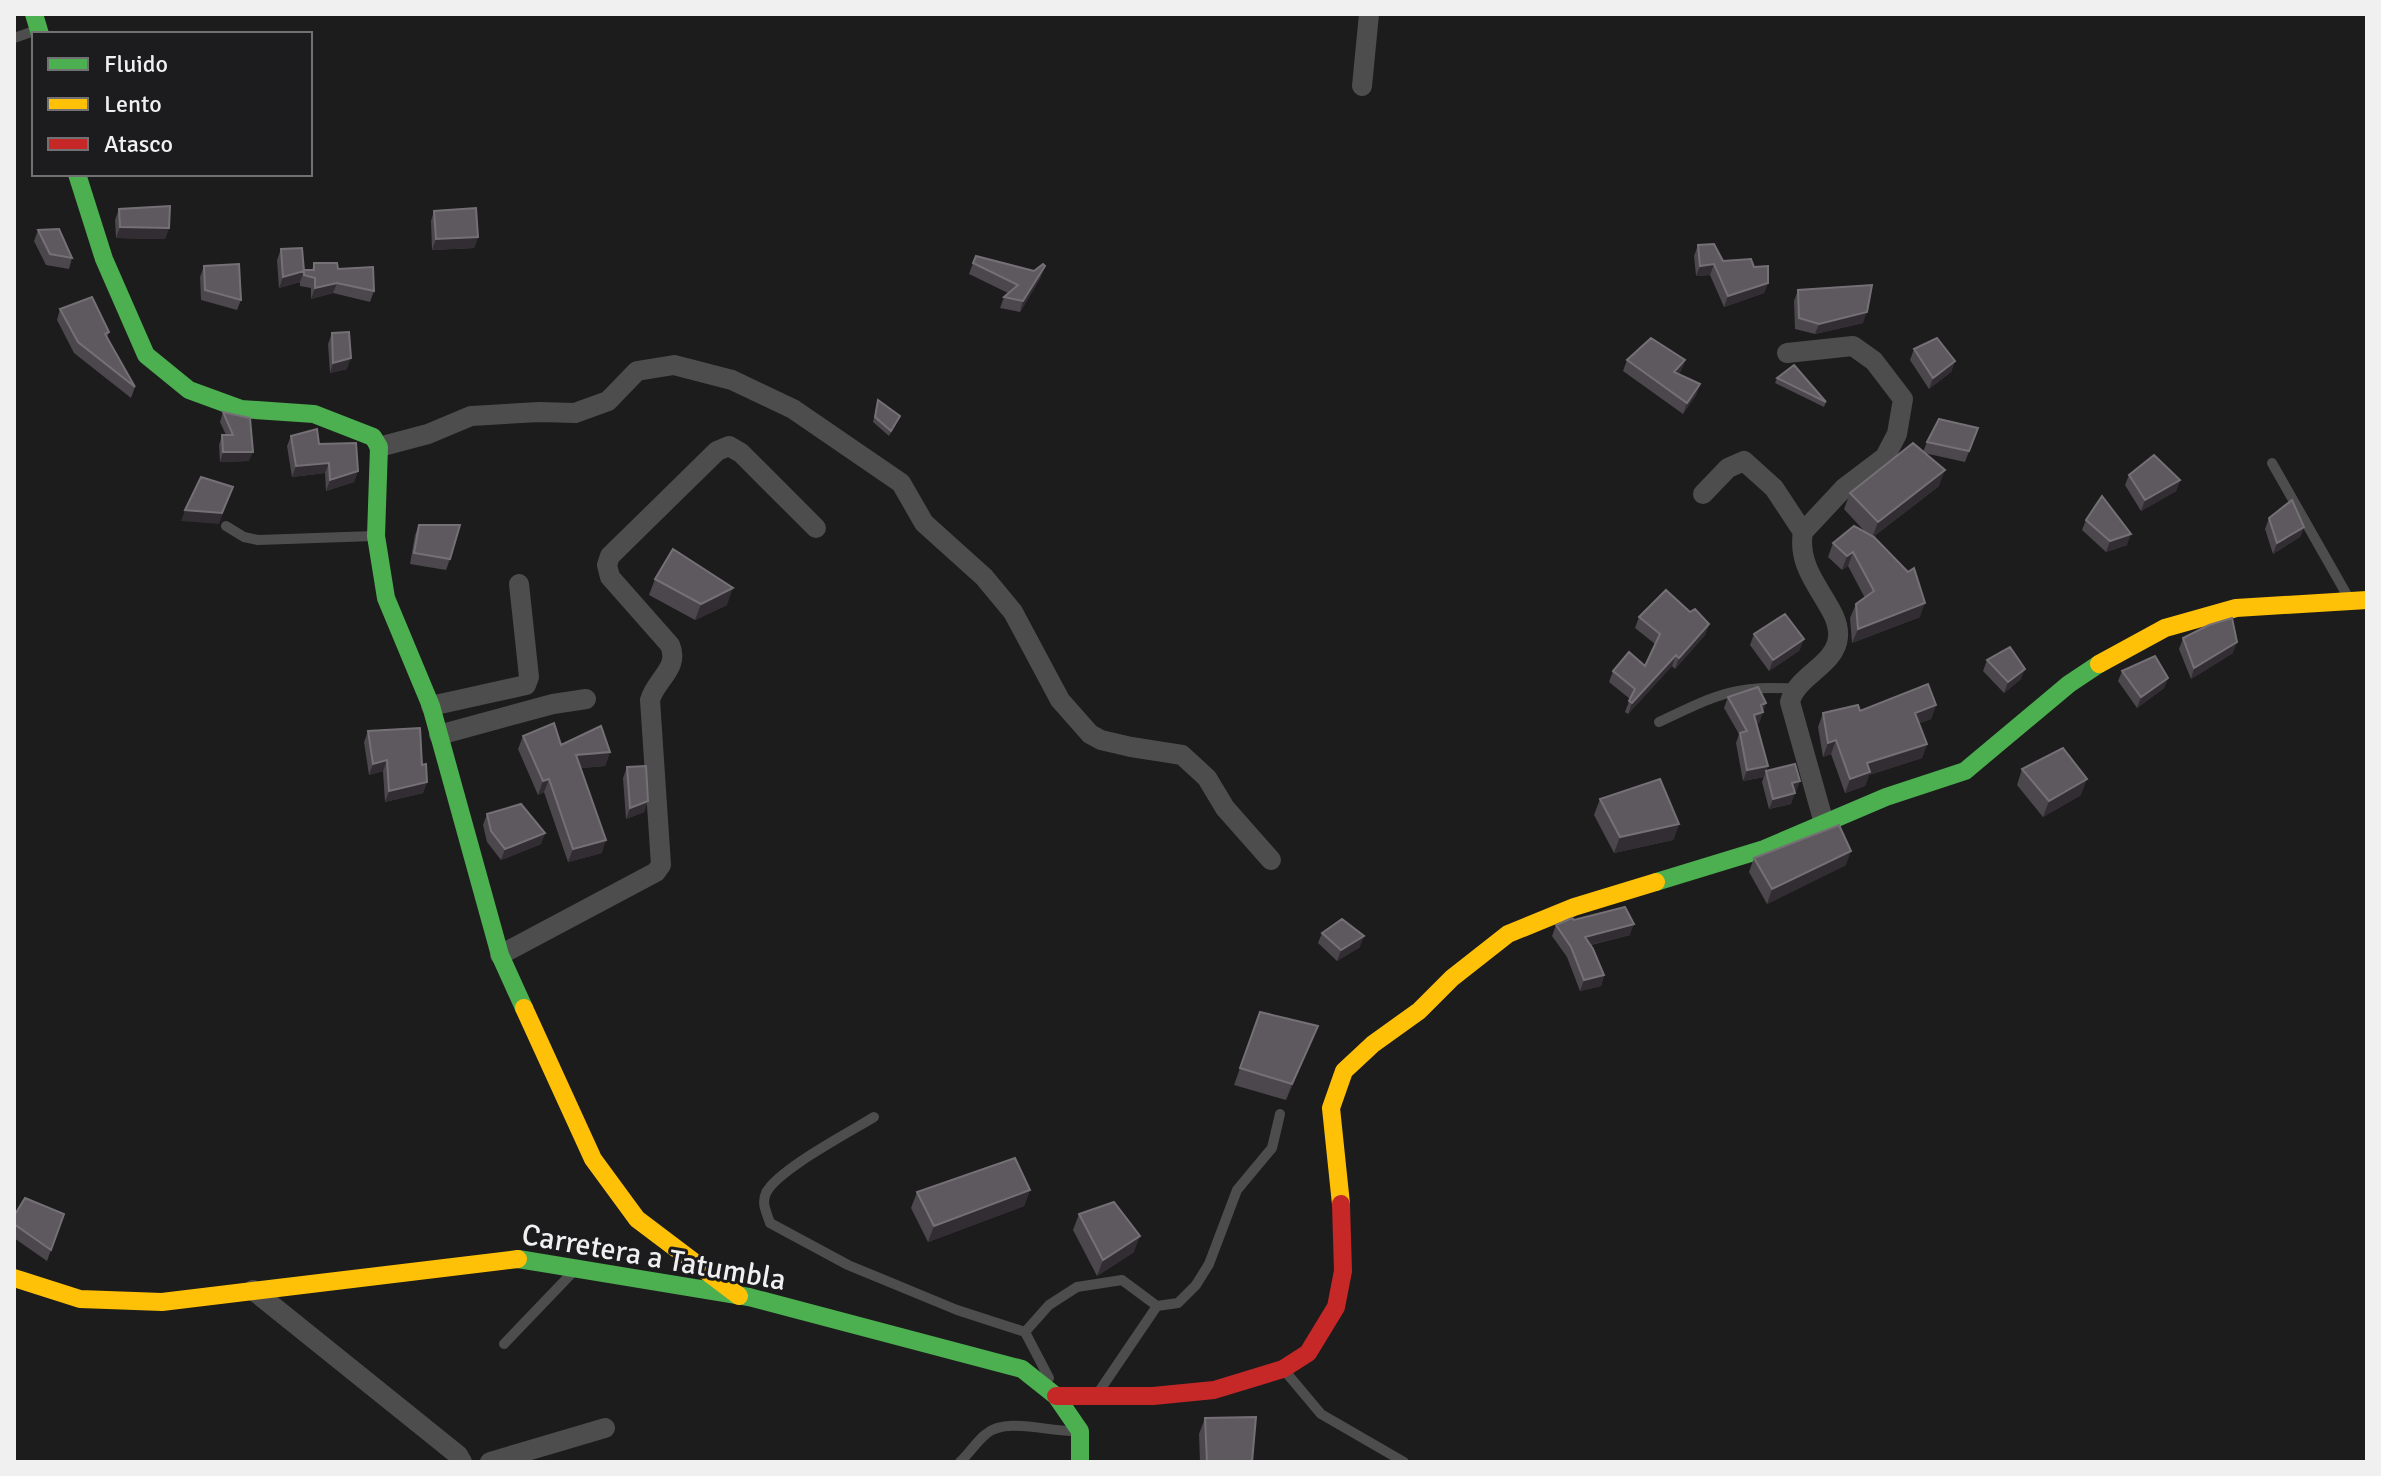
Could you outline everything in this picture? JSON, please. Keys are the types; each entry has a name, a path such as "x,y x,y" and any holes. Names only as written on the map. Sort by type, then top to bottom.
{"street":[{"path":"1362,86 1369,14"},
{"path":"78,176 104,259 146,355 189,390 241,409 314,414 373,437 379,447 376,536 386,598 431,706 500,955 593,1159 637,1219 739,1296"},
{"path":"1787,353 1853,346 1874,361 1903,399 1897,434 1885,457 1844,488 1803,532 1801,546 1804,561 1839,633 1835,647 1814,674 1795,689 1790,702 1824,823"},
{"path":"379,447 428,434 471,416 575,413 608,401 637,371 674,365 732,380 793,409 901,483 924,523 984,577 1013,612 1060,700 1090,734 1131,747 1182,755 1207,778 1225,808 1271,860"},
{"path":"500,955 656,872 661,865 650,700 674,662 673,653 670,645 610,577 607,565 610,556 717,451 729,446 741,453 816,528"},
{"path":"1703,494 1728,468 1744,461 1774,488 1803,532"},
{"path":"431,706 526,685 529,677 519,584"},
{"path":"1056,1396 1153,1396 1214,1390 1283,1369 1308,1353 1336,1307 1343,1271 1341,1200 1331,1108 1344,1071 1508,934 1574,907 1764,849 1886,797 1965,771 2069,684 2165,628 2236,608 2359,600"},
{"path":"439,735 553,704 586,699"},
{"name":"Carretera a Tatumbla","path":"14,1278 80,1299 162,1302 512,1258 739,1296 1022,1369 1056,1396 1080,1431"},
{"path":"253,1290 458,1455 462,1462"},
{"path":"490,1462 605,1428"},
{"path":"1080,1431 1080,1462"}],"lane":[{"path":"14,38 37,26"},
{"path":"2272,463 2359,600"},
{"path":"226,526 244,537 258,540 376,536"},
{"path":"1659,722 1719,694 1772,687 1795,689"},
{"path":"1025,1332 1049,1305 1077,1287 1122,1280 1157,1306 1178,1303 1196,1285 1209,1264 1237,1190 1272,1148 1280,1114"},
{"path":"874,1117 783,1174 766,1191 763,1204 770,1223 848,1265 957,1310 1025,1332 1056,1396"},
{"path":"504,1344 576,1269"},
{"path":"1095,1397 1157,1306"},
{"path":"1283,1369 1321,1414 1404,1462"},
{"path":"960,1462 986,1434 998,1427 1080,1431"}],"building":[{"path":"170,206 169,228 120,227 119,209"},
{"path":"476,208 478,237 436,239 434,211"},
{"path":"59,229 72,258 50,254 38,230"},
{"path":"1714,244 1723,261 1751,259 1754,267 1768,266 1768,283 1728,296 1714,264 1700,266 1698,245"},
{"path":"302,248 304,271 283,277 281,249"},
{"path":"976,256 1034,271 1043,264 1045,266 1023,301 1004,297 1018,285 973,263"},
{"path":"314,263 337,263 338,269 373,267 374,291 337,283 315,288 315,278 304,275 304,270 314,270"},
{"path":"239,264 241,300 205,290 204,266"},
{"path":"1872,285 1867,312 1819,324 1799,318 1798,290"},
{"path":"92,297 109,332 105,334 135,387 78,342 60,309"},
{"path":"349,332 351,358 333,363 332,333"},
{"path":"1651,338 1685,360 1674,372 1700,384 1687,403 1627,360"},
{"path":"1937,338 1955,361 1933,378 1914,349"},
{"path":"1794,365 1826,402 1777,378"},
{"path":"878,400 900,416 891,431 875,417"},
{"path":"223,412 250,418 253,452 223,452 222,435 233,435"},
{"path":"1939,419 1978,428 1969,451 1927,442"},
{"path":"317,429 319,444 356,443 358,471 330,480 329,463 296,466 291,436"},
{"path":"1913,443 1945,470 1878,522 1850,493"},
{"path":"2154,455 2180,480 2145,500 2129,475"},
{"path":"201,477 233,487 222,513 185,510"},
{"path":"2102,496 2131,534 2110,541 2086,520"},
{"path":"2292,500 2304,527 2277,543 2269,518"},
{"path":"419,525 460,525 450,559 414,553"},
{"path":"1854,526 1874,537 1908,572 1914,568 1925,603 1858,629 1856,604 1874,591 1853,552 1847,556 1833,543"},
{"path":"673,549 733,588 701,604 655,579"},
{"path":"1666,590 1690,612 1695,609 1709,624 1632,703 1629,701 1635,689 1613,671 1629,652 1645,666 1660,634 1639,617"},
{"path":"1785,614 1804,639 1773,660 1754,634"},
{"path":"2232,618 2237,642 2194,668 2183,638"},
{"path":"2010,647 2025,669 2008,682 1987,660"},
{"path":"2155,656 2168,678 2141,697 2122,671"},
{"path":"1928,684 1936,705 1915,713 1927,744 1867,763 1870,772 1850,779 1836,740 1828,743 1823,713 1858,705 1860,711"},
{"path":"1758,687 1766,703 1761,705 1763,712 1754,715 1768,766 1747,770 1740,733 1747,731 1728,697"},
{"path":"554,723 561,745 601,726 610,752 576,755 606,840 573,849 549,779 543,781 523,736"},
{"path":"420,728 422,765 426,764 427,782 389,791 387,760 373,764 368,731"},
{"path":"2063,748 2087,779 2049,801 2022,769"},
{"path":"1795,764 1800,781 1792,783 1795,793 1773,799 1766,771"},
{"path":"646,766 648,801 630,808 627,767"},
{"path":"1660,779 1679,824 1620,837 1600,799"},
{"path":"521,804 545,833 505,849 491,831 487,814"},
{"path":"1839,825 1851,851 1772,889 1754,858"},
{"path":"1625,907 1634,924 1585,937 1604,975 1584,980 1571,947 1556,925 1572,918"},
{"path":"1342,919 1364,936 1341,950 1322,933"},
{"path":"1260,1012 1318,1026 1292,1084 1240,1068"},
{"path":"1015,1158 1030,1190 934,1226 917,1192"},
{"path":"25,1198 64,1214 51,1250 14,1224 14,1216"},
{"path":"1114,1202 1140,1236 1103,1260 1079,1214"},
{"path":"1256,1417 1252,1462 1207,1462 1205,1418"}],"traffic: fast":[{"path":"34,14 39,32"},
{"path":"78,176 104,259 146,355 189,390 241,409 314,414 373,437 379,447 376,536 386,598 431,706 500,955 524,1008"},
{"path":"1656,882 1764,849 1886,797 1965,771 2069,684 2099,664"},
{"path":"518,1259 749,1297 1022,1369 1056,1396 1080,1431 1080,1462"}],"traffic: slow":[{"path":"2099,664 2165,628 2236,608 2367,600"},
{"path":"1341,1204 1331,1108 1344,1071 1508,934 1574,907 1656,882"},
{"path":"524,1008 593,1159 637,1219 739,1296"},
{"path":"14,1278 80,1299 162,1302 518,1259"}],"traffic: jam":[{"path":"1056,1396 1153,1396 1214,1390 1283,1369 1308,1353 1336,1307 1343,1271 1341,1204"}]}
